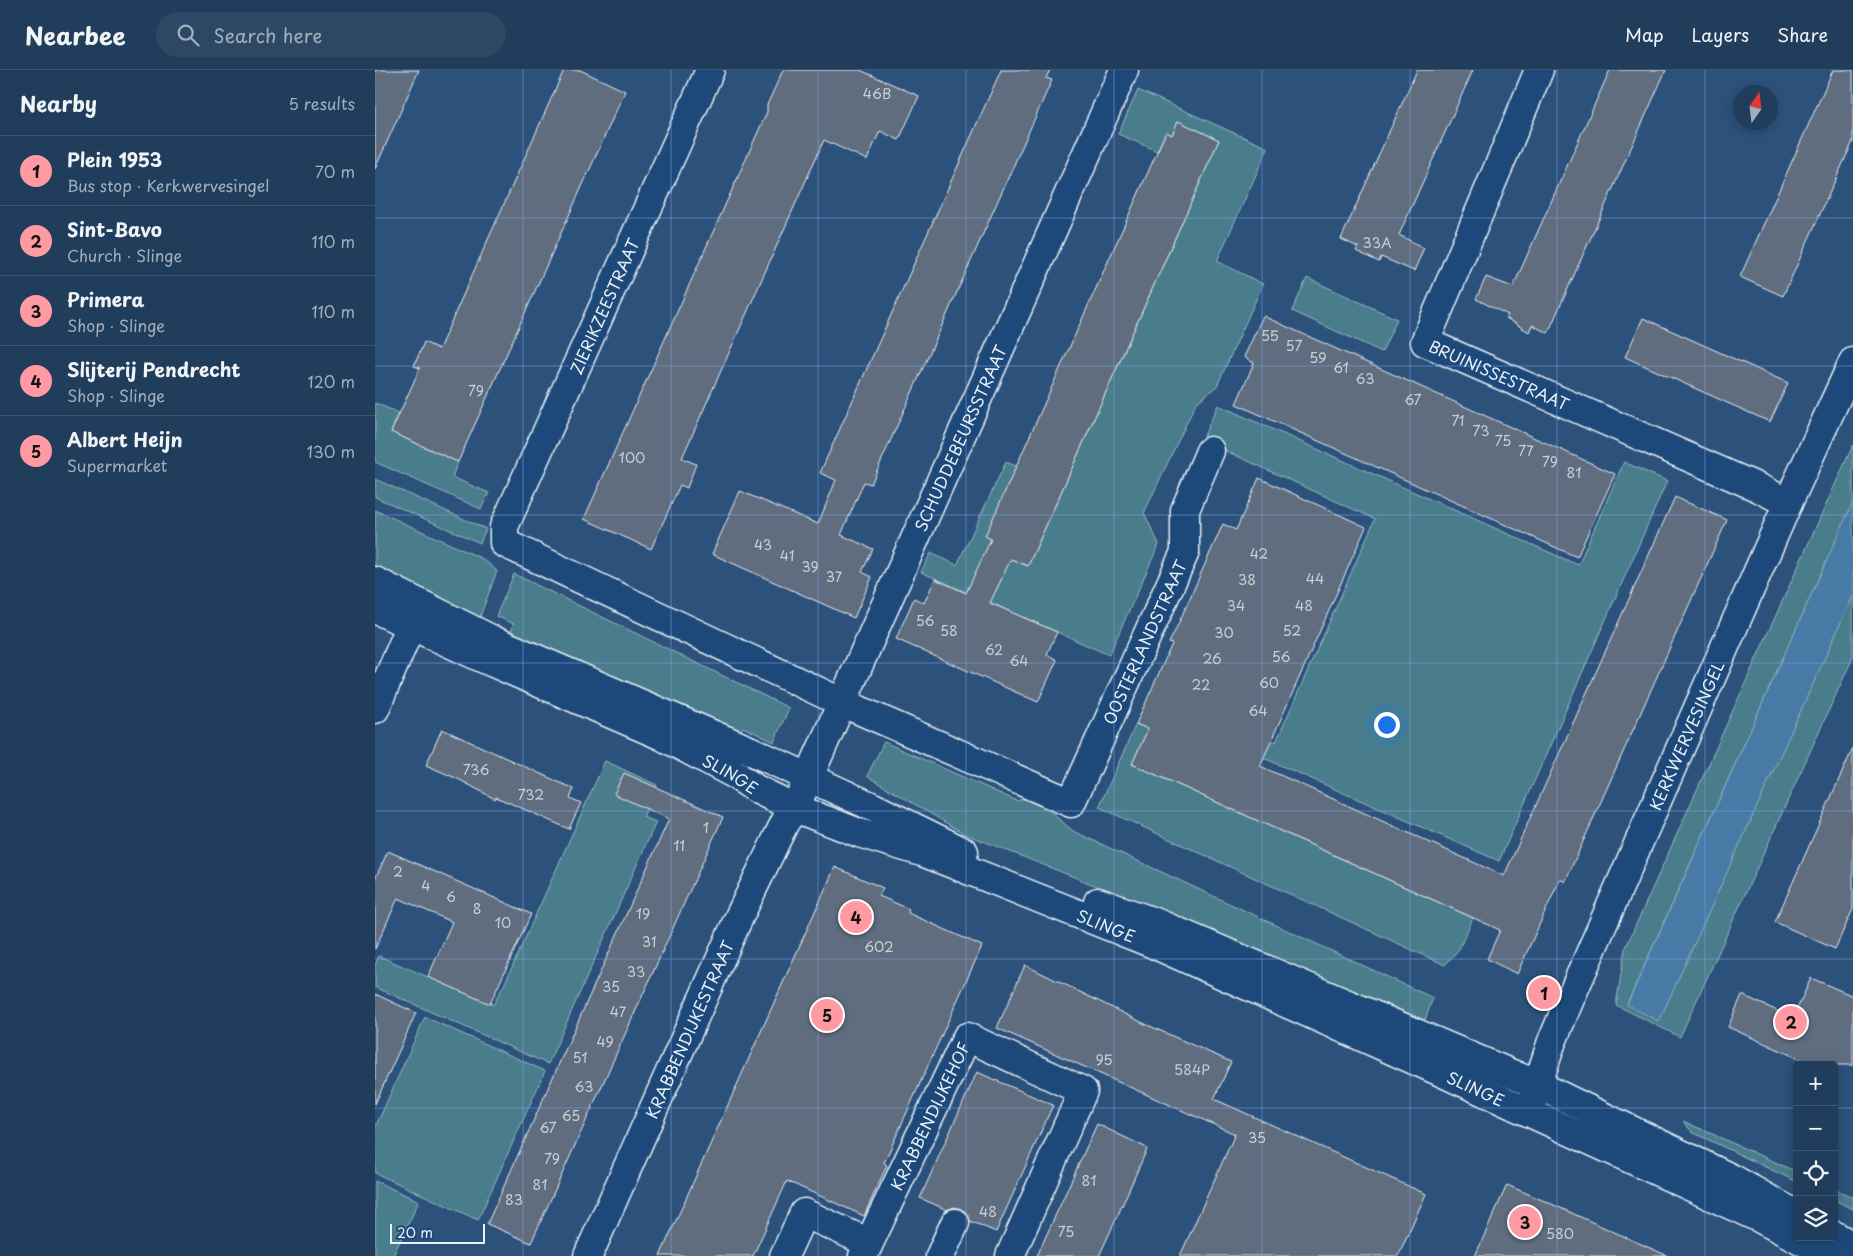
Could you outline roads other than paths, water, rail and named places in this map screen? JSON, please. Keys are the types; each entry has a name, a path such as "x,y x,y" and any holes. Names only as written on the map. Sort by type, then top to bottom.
{"street":[{"name":"ZIERIKZEESTRAAT","path":"710,70 504,527 504,543 843,703"},
{"name":"SCHUDDEBEURSSTRAAT","path":"795,808 1125,70"},
{"name":"BRUINISSESTRAAT","path":"1539,70 1425,342 1759,488 1788,503"},
{"name":"KERKWERVESINGEL","path":"1528,1113 1551,1044 1570,999 1788,503 1853,362"},
{"name":"OOSTERLANDSTRAAT","path":"843,703 1071,803 1185,552 1185,510 1210,451"},
{"name":"SLINGE","path":"375,581 416,615 662,736 734,774 756,789 795,808 859,833 925,854 1151,943 1761,1218 1831,1256"},
{"name":"SLINGE","path":"375,609 416,615 493,640 749,750 873,807 979,859 1157,923 1538,1085 1733,1180 1793,1213"},
{"path":"375,709 416,615"},
{"name":"KRABBENDIJKESTRAAT","path":"588,1256 740,915 785,822 795,808"},
{"name":"KRABBENDIJKEHOF","path":"866,1250 967,1038 1083,1091 1010,1256"},
{"path":"784,1256 804,1213 866,1250"},
{"path":"939,1256 955,1223"},
{"path":"1838,1237 1853,1246"}],"water":[{"path":"1853,502 1853,596 1659,1021 1627,1005"}],"place":[{"name":"Slijterij Pendrecht","path":"856,917"},
{"name":"Plein 1953","path":"1544,993"},
{"name":"Albert Heijn","path":"827,1015"},
{"name":"Sint-Bavo","path":"1791,1022"},
{"name":"Primera","path":"1525,1222"}]}
